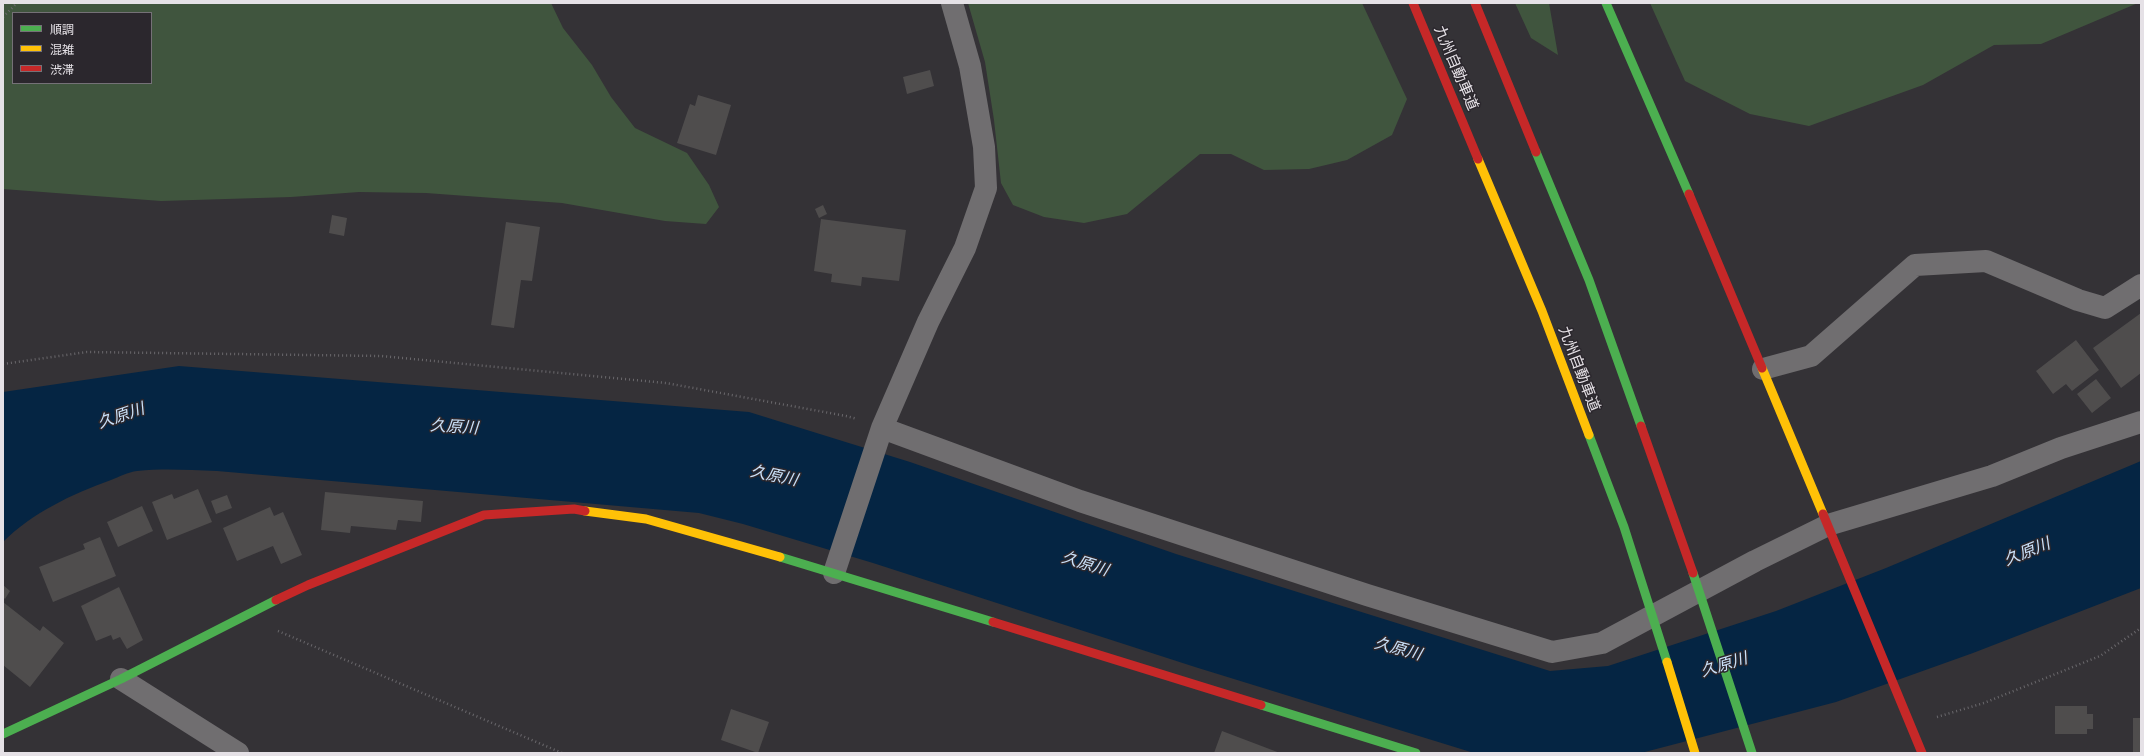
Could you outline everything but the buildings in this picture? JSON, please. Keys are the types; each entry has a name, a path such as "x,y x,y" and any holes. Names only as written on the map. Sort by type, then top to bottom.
{"main road":[{"name":"九州自動車道","path":"1412,3 1542,311 1624,527 1695,753"},
{"path":"1475,3 1589,280 1670,505 1752,753"},
{"path":"1606,3 1667,140 1922,753"},
{"path":"3,734 121,679 242,616 308,586 451,528 484,515 574,509 646,519 834,573 1416,753"}],"street":[{"path":"834,573 882,428 928,322 965,248 986,188 984,146 970,66 952,3"},
{"path":"1763,369 1811,356 1914,265 1986,261 2078,300 2105,308 2141,285"},
{"path":"882,428 1080,501 1367,595 1552,652 1602,643 1755,561 1828,525 1992,476 2062,448 2141,422"},
{"path":"121,679 238,753"}],"path":[{"path":"3,17 17,3"},
{"path":"3,364 87,352 381,356 666,383 846,416 882,428"},
{"path":"242,616 562,753"},
{"path":"1911,724 1984,703 2100,656 2141,628"}],"green space":[{"path":"3,3 551,3 563,28 592,65 611,97 635,128 687,153 709,185 719,207 706,224 665,221 562,203 426,193 359,192 291,197 161,201 3,189"},
{"path":"968,3 1362,3 1407,99 1392,135 1347,160 1309,169 1264,170 1231,154 1200,154 1127,214 1084,223 1044,217 1013,205 1001,183 994,120 985,62"},
{"path":"1515,3 1549,3 1558,55 1531,38"},
{"path":"1650,3 2138,3 2041,44 1994,45 1923,85 1809,126 1750,114 1685,81"}],"water":[{"name":"久原川","path":"179,366 749,412 910,462 1176,554 1550,671 1608,666 1776,611 1886,568 2141,461 2141,588 1973,653 1836,702 1641,753 1474,753 1195,667 873,563 743,524 699,513 217,471 157,470 130,472 67,498 40,513 3,542 3,392"}],"traffic: fast":[{"path":"1606,3 1689,194"},
{"path":"1536,152 1589,280 1641,426"},
{"path":"1589,435 1624,527 1667,662"},
{"path":"780,557 993,622"},
{"path":"1693,573 1752,753"},
{"path":"3,734 121,679 276,600"},
{"path":"1261,705 1416,753"}],"traffic: slow":[{"path":"1478,159 1542,311 1589,435"},
{"path":"1762,368 1823,514"},
{"path":"585,511 646,519 780,557"},
{"path":"1667,662 1695,753"}],"traffic: jam":[{"path":"1413,3 1478,159"},
{"path":"1475,3 1536,152"},
{"path":"1689,194 1762,368"},
{"path":"1641,426 1693,573"},
{"path":"276,600 308,585 484,515 574,509 585,511"},
{"path":"1823,514 1922,753"},
{"path":"993,622 1261,705"}]}
